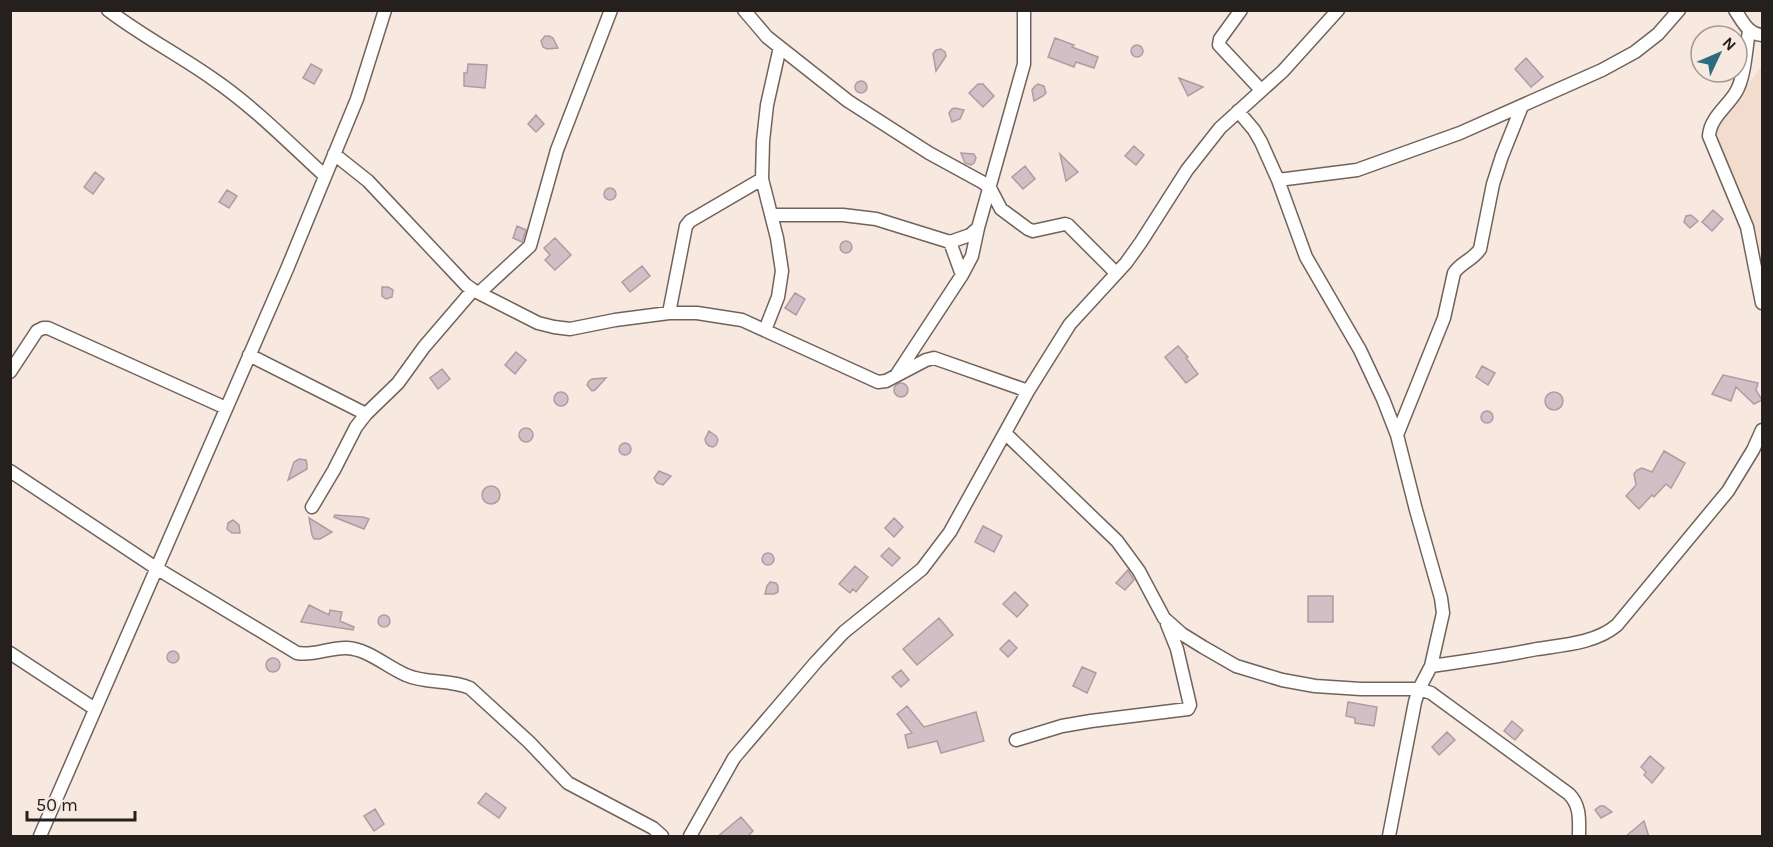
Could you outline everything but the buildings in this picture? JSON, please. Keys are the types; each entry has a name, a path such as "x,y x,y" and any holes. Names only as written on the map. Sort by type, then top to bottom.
{"street":[{"path":"108,10 214,79 325,176"},
{"path":"40,837 325,176 357,99 385,10"},
{"path":"312,507 356,427 366,414 398,383 424,346 476,292 530,246 557,150 611,10"},
{"path":"744,10 767,37 848,101 929,153 990,188 1001,209 1028,230 1068,225 1116,273"},
{"path":"896,375 972,256 1024,64 1024,10"},
{"path":"1241,10 1220,39 1220,45 1261,90"},
{"path":"690,837 735,758 816,662 844,632 922,569 950,532 1028,391 1070,324 1141,242 1187,170 1220,128 1283,71 1338,10"},
{"path":"1278,180 1357,170 1460,133 1602,70 1635,52 1658,34 1679,10"},
{"path":"1735,10 1744,24"},
{"path":"1749,31 1762,35"},
{"path":"765,330 778,297 782,271 772,215 762,179 767,105 780,47"},
{"path":"1739,84 1737,91 1713,120 1708,136 1748,226 1762,303"},
{"path":"1397,435 1444,318 1454,273 1480,249 1496,175 1522,106"},
{"path":"1238,111 1254,130 1278,180 1306,256 1360,350 1383,399 1397,435 1441,598 1443,613 1431,666 1414,702 1389,837"},
{"path":"334,154 368,181 476,292 538,323 570,328 669,313 697,313 742,320 878,381 886,381 934,358 1028,391"},
{"path":"669,313 686,226 690,221 762,179"},
{"path":"772,215 843,215 876,219 950,242 970,235 978,228"},
{"path":"950,242 962,275"},
{"path":"10,372 38,331 48,328 226,408"},
{"path":"249,356 366,414"},
{"path":"1431,666 1571,644 1609,632 1728,491 1754,450 1762,430"},
{"path":"1005,433 1117,541 1139,571 1172,633 1190,705 1188,709 1062,726 1016,740"},
{"path":"10,471 156,568 297,653 308,655 346,648 358,650 405,675 417,679 461,684 470,688 529,742 568,783 653,828 662,837"},
{"path":"1164,618 1182,634 1236,666 1282,680 1316,686 1419,689 1431,693 1569,794 1575,800 1578,808 1579,837"},
{"path":"10,653 95,709"}],"shaded area":[{"path":"1762,66 1762,271 1757,234 1712,132"}]}
